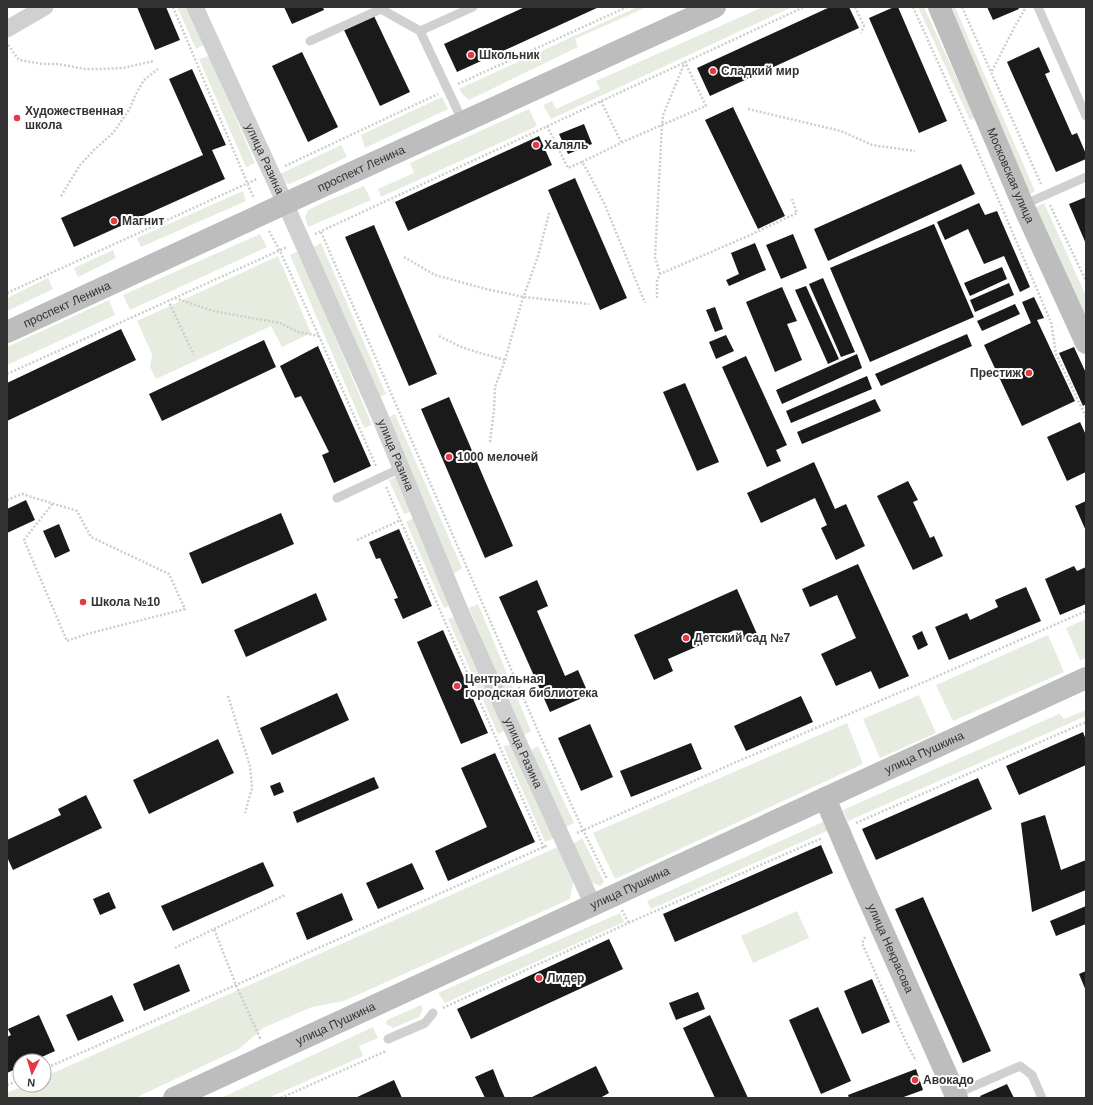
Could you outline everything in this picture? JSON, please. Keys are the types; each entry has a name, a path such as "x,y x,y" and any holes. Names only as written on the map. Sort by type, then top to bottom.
{"street":[{"path":"7,29 45,7"},
{"name":"улица Разина","path":"195,7 285,203 378,412 461,613 593,905"},
{"name":"проспект Ленина","path":"7,332 260,214 715,7"},
{"name":"Московская улица","path":"939,7 1023,205 1086,343"},
{"name":"улица Пушкина","path":"174,1098 1086,678"},
{"name":"улица Некрасова","path":"825,798 956,1096"}],"lane":[{"path":"420,31 473,7"},
{"path":"1038,7 1086,116"},
{"path":"310,41 381,9 420,31 463,122"},
{"path":"1023,205 1086,177"},
{"path":"337,498 401,468"},
{"path":"388,1039 425,1023 433,1013"},
{"path":"956,1096 1020,1066 1032,1075 1042,1098"}],"path":[{"path":"173,7 260,214 280,250 319,336 544,848"},
{"path":"7,294 627,7"},
{"path":"7,374 321,232 804,7"},
{"path":"855,7 864,26 861,33"},
{"path":"913,7 1052,322 1056,354 1086,417"},
{"path":"962,7 1086,281"},
{"path":"992,71 1026,7"},
{"path":"7,43 19,60 43,64 58,64 85,69 99,69 123,68 154,61"},
{"path":"547,126 568,168 621,142 706,106 685,62"},
{"path":"660,274 655,257 663,115 685,62"},
{"path":"61,196 80,165 94,150 114,133 129,110 144,80 158,69"},
{"path":"601,101 621,142"},
{"path":"748,109 841,131 872,145 915,151"},
{"path":"582,162 604,205 645,303"},
{"path":"657,298 657,280 660,274 797,213 792,199"},
{"path":"490,442 495,387 538,256 549,213"},
{"path":"321,232 541,738 583,830 629,924"},
{"path":"404,258 435,275 486,289 524,297 590,304"},
{"path":"175,298 214,311 280,323 298,332 319,336"},
{"path":"168,300 194,355"},
{"path":"439,336 461,347 505,360"},
{"path":"7,500 22,494 53,503 77,511 91,537 169,574 185,609 87,634 67,641 24,540 53,503"},
{"path":"357,540 419,512"},
{"path":"228,696 250,766 252,788 246,813"},
{"path":"433,1013 839,830 1086,722"},
{"path":"175,948 285,895"},
{"path":"214,929 236,985 260,1038 267,1034"},
{"path":"281,1098 392,1048"}],"shaded area":[{"path":"177,7 186,7 203,45 196,49"},
{"path":"637,7 647,7 575,39 578,47 469,100 459,89"},
{"path":"763,7 792,7 551,119 543,105 552,101 556,109 600,89 596,81"},
{"path":"918,7 924,7 975,118 970,120"},
{"path":"944,7 955,7 1035,191 1027,196"},
{"path":"209,56 255,163 246,167 199,59"},
{"path":"442,97 448,109 365,148 361,135"},
{"path":"529,109 537,126 381,197 378,189 414,173 410,163"},
{"path":"341,145 347,157 290,184 284,183 280,174"},
{"path":"364,186 371,200 308,227 305,218 308,210"},
{"path":"243,191 246,201 141,247 137,238"},
{"path":"1044,203 1086,296 1086,323 1034,208"},
{"path":"260,234 267,247 130,310 123,295"},
{"path":"321,243 386,394 379,397 311,248"},
{"path":"113,250 116,258 78,277 74,268"},
{"path":"299,251 372,425 364,428 290,255"},
{"path":"278,256 311,333 282,347 271,326 156,379 150,367 152,354 137,321"},
{"path":"48,278 53,289 7,311 7,298"},
{"path":"109,300 115,315 7,365 7,347"},
{"path":"395,414 462,568 452,575 387,418"},
{"path":"397,476 413,511 404,514 389,480"},
{"path":"415,517 453,604 444,608 406,522"},
{"path":"478,604 531,731 523,735 469,608"},
{"path":"456,617 506,730 498,734 448,619"},
{"path":"1086,619 1086,658 1080,660 1066,628"},
{"path":"1048,635 1064,672 953,721 936,685"},
{"path":"919,695 936,733 880,758 863,719"},
{"path":"1086,710 1086,716 848,821 843,810 1059,714 1064,719"},
{"path":"847,723 863,764 615,879 593,833"},
{"path":"512,744 554,838 545,842 503,746"},
{"path":"538,746 574,823 564,828 529,751"},
{"path":"825,821 829,830 651,909 647,901"},
{"path":"582,838 604,882 600,886 590,882 573,844"},
{"path":"560,846 574,877 570,899 344,1001 312,1007 263,1028 239,1049 135,1098 7,1098 7,1093 12,1091 12,1093 52,1093 52,1073"},
{"path":"797,911 809,938 753,963 741,936"},
{"path":"620,913 624,922 445,1003 438,993"},
{"path":"421,1005 423,1009 419,1017 393,1028 386,1024 387,1020"},
{"path":"373,1027 378,1038 359,1046 363,1056 268,1098 221,1098"}],"building":[{"path":"137,7 166,7 180,40 155,50"},
{"path":"284,7 323,7 324,10 292,24"},
{"path":"525,7 599,7 457,72 444,44"},
{"path":"830,7 849,7 859,28 710,96 697,68"},
{"path":"894,7 898,7 947,121 919,133 869,18"},
{"path":"987,7 1018,7 1019,9 993,20"},
{"path":"374,16 410,92 380,106 344,30"},
{"path":"1039,47 1050,72 1045,74 1072,135 1077,133 1086,154 1086,159 1056,172 1007,62"},
{"path":"302,52 338,127 308,142 272,66"},
{"path":"192,69 226,145 212,150 225,179 74,247 61,218 203,155 169,79"},
{"path":"733,107 785,216 758,229 705,120"},
{"path":"584,124 592,144 568,154 559,134"},
{"path":"539,136 552,165 408,231 395,202"},
{"path":"961,164 975,194 828,261 814,229"},
{"path":"575,178 627,298 600,310 548,190"},
{"path":"1086,197 1086,244 1069,204"},
{"path":"979,203 985,215 997,211 1030,287 1020,292 1004,256 984,264 968,229 945,240 937,222"},
{"path":"934,224 974,317 870,362 830,268"},
{"path":"374,225 437,374 409,386 345,237"},
{"path":"793,234 807,268 781,279 766,245"},
{"path":"755,243 766,270 729,286 726,280 739,274 731,253"},
{"path":"1002,267 1007,279 970,296 964,283"},
{"path":"823,278 855,352 841,357 809,284"},
{"path":"1009,283 1014,295 975,312 970,300"},
{"path":"806,286 839,359 828,364 795,290"},
{"path":"782,287 797,321 787,324 802,360 775,372 746,302"},
{"name":"Престиж","path":"1034,297 1044,318 1037,320 1075,401 1022,426 984,345 1031,323 1022,302"},
{"path":"1015,304 1020,314 982,331 977,321"},
{"path":"715,307 723,329 715,332 706,310"},
{"path":"121,329 136,360 7,421 7,383"},
{"path":"967,334 972,346 881,386 875,374"},
{"path":"726,335 734,351 716,359 709,342"},
{"path":"264,340 276,367 162,421 149,394"},
{"path":"318,346 371,466 334,483 322,455 329,452 301,396 295,398 280,366"},
{"path":"1074,347 1086,373 1086,404 1083,406 1059,353"},
{"path":"857,354 862,368 782,404 776,390"},
{"path":"746,356 787,445 776,450 781,461 767,467 722,367"},
{"path":"867,376 872,389 791,423 786,411"},
{"path":"685,383 719,462 697,471 663,392"},
{"path":"449,397 513,546 485,558 421,409"},
{"path":"875,399 881,411 802,444 797,432"},
{"path":"1080,422 1086,435 1086,472 1067,481 1047,437"},
{"path":"814,462 835,509 846,504 865,546 836,560 821,528 827,525 815,498 761,523 747,493"},
{"path":"908,481 918,500 913,502 930,538 934,536 943,556 913,570 877,496"},
{"path":"26,500 35,520 7,533 7,509"},
{"path":"1086,501 1086,531 1075,506"},
{"path":"281,513 294,544 202,584 189,553"},
{"path":"59,524 70,551 55,558 43,531"},
{"path":"399,529 432,606 403,619 394,599 398,598 380,558 376,559 369,542"},
{"path":"858,564 909,676 879,689 871,671 836,686 821,654 856,638 837,595 810,607 802,589"},
{"path":"1074,566 1077,571 1086,567 1086,604 1060,615 1045,579"},
{"path":"537,580 548,606 537,611 565,676 578,670 589,695 550,712 499,597"},
{"path":"1026,587 1041,621 949,660 935,627 967,613 970,620 998,607 995,600"},
{"path":"737,589 757,634 740,641 735,630 668,659 673,671 654,680 634,635"},
{"path":"316,593 327,620 246,657 234,630"},
{"path":"443,630 488,733 461,744 417,642"},
{"path":"922,631 928,645 918,650 912,636"},
{"path":"337,693 349,720 272,755 260,728"},
{"path":"801,696 813,722 746,751 734,726"},
{"path":"590,724 613,777 581,791 558,738"},
{"path":"1083,732 1086,740 1086,765 1019,795 1006,766"},
{"path":"218,739 234,773 149,814 133,780"},
{"path":"691,743 702,769 631,797 620,771"},
{"path":"495,753 535,842 448,881 435,851 487,827 461,768"},
{"path":"374,777 379,788 297,823 293,812"},
{"path":"978,778 992,809 876,860 862,829"},
{"path":"280,782 284,792 274,796 270,786"},
{"path":"86,795 102,828 13,870 7,857 7,840 61,815 58,809"},
{"path":"1045,815 1061,870 1086,860 1086,890 1032,912 1021,823"},
{"path":"821,845 833,873 675,942 663,914"},
{"path":"263,862 274,886 173,931 161,906"},
{"path":"412,863 424,889 378,909 366,883"},
{"path":"109,892 116,908 100,915 93,899"},
{"path":"342,893 353,920 307,940 296,913"},
{"path":"923,897 991,1051 963,1063 895,909"},
{"path":"1086,906 1086,924 1056,936 1050,921"},
{"path":"609,939 623,969 471,1039 457,1009"},
{"path":"179,964 190,991 144,1011 133,984"},
{"path":"1086,971 1086,991 1079,974"},
{"path":"872,979 890,1022 862,1034 844,991"},
{"path":"698,992 705,1009 676,1020 669,1003"},
{"path":"112,995 124,1021 78,1041 66,1015"},
{"path":"818,1007 851,1081 821,1094 789,1020"},
{"path":"39,1015 55,1051 51,1053 12,1053 12,1071 7,1073 7,1037 11,1035 8,1029"},
{"path":"710,1015 748,1098 715,1098 683,1028"},
{"path":"596,1066 609,1093 600,1098 530,1098"},
{"path":"493,1069 505,1098 485,1098 475,1077"},
{"path":"916,1069 923,1090 901,1098 849,1098 848,1095"},
{"path":"394,1080 402,1098 355,1098"},
{"path":"1007,1084 1014,1098 981,1098 980,1096"}],"place":[{"name":"Школьник","path":"471,55"},
{"name":"Сладкий мир","path":"713,71"},
{"name":"Художественная школа","path":"17,118"},
{"name":"Халяль","path":"536,145"},
{"name":"Магнит","path":"114,221"},
{"name":"Престиж","path":"1029,373"},
{"name":"1000 мелочей","path":"449,457"},
{"name":"Школа №10","path":"83,602"},
{"name":"Детский сад №7","path":"686,638"},
{"name":"Центральная городская библиотека","path":"457,686"},
{"name":"Лидер","path":"539,978"},
{"name":"Авокадо","path":"915,1080"}]}
